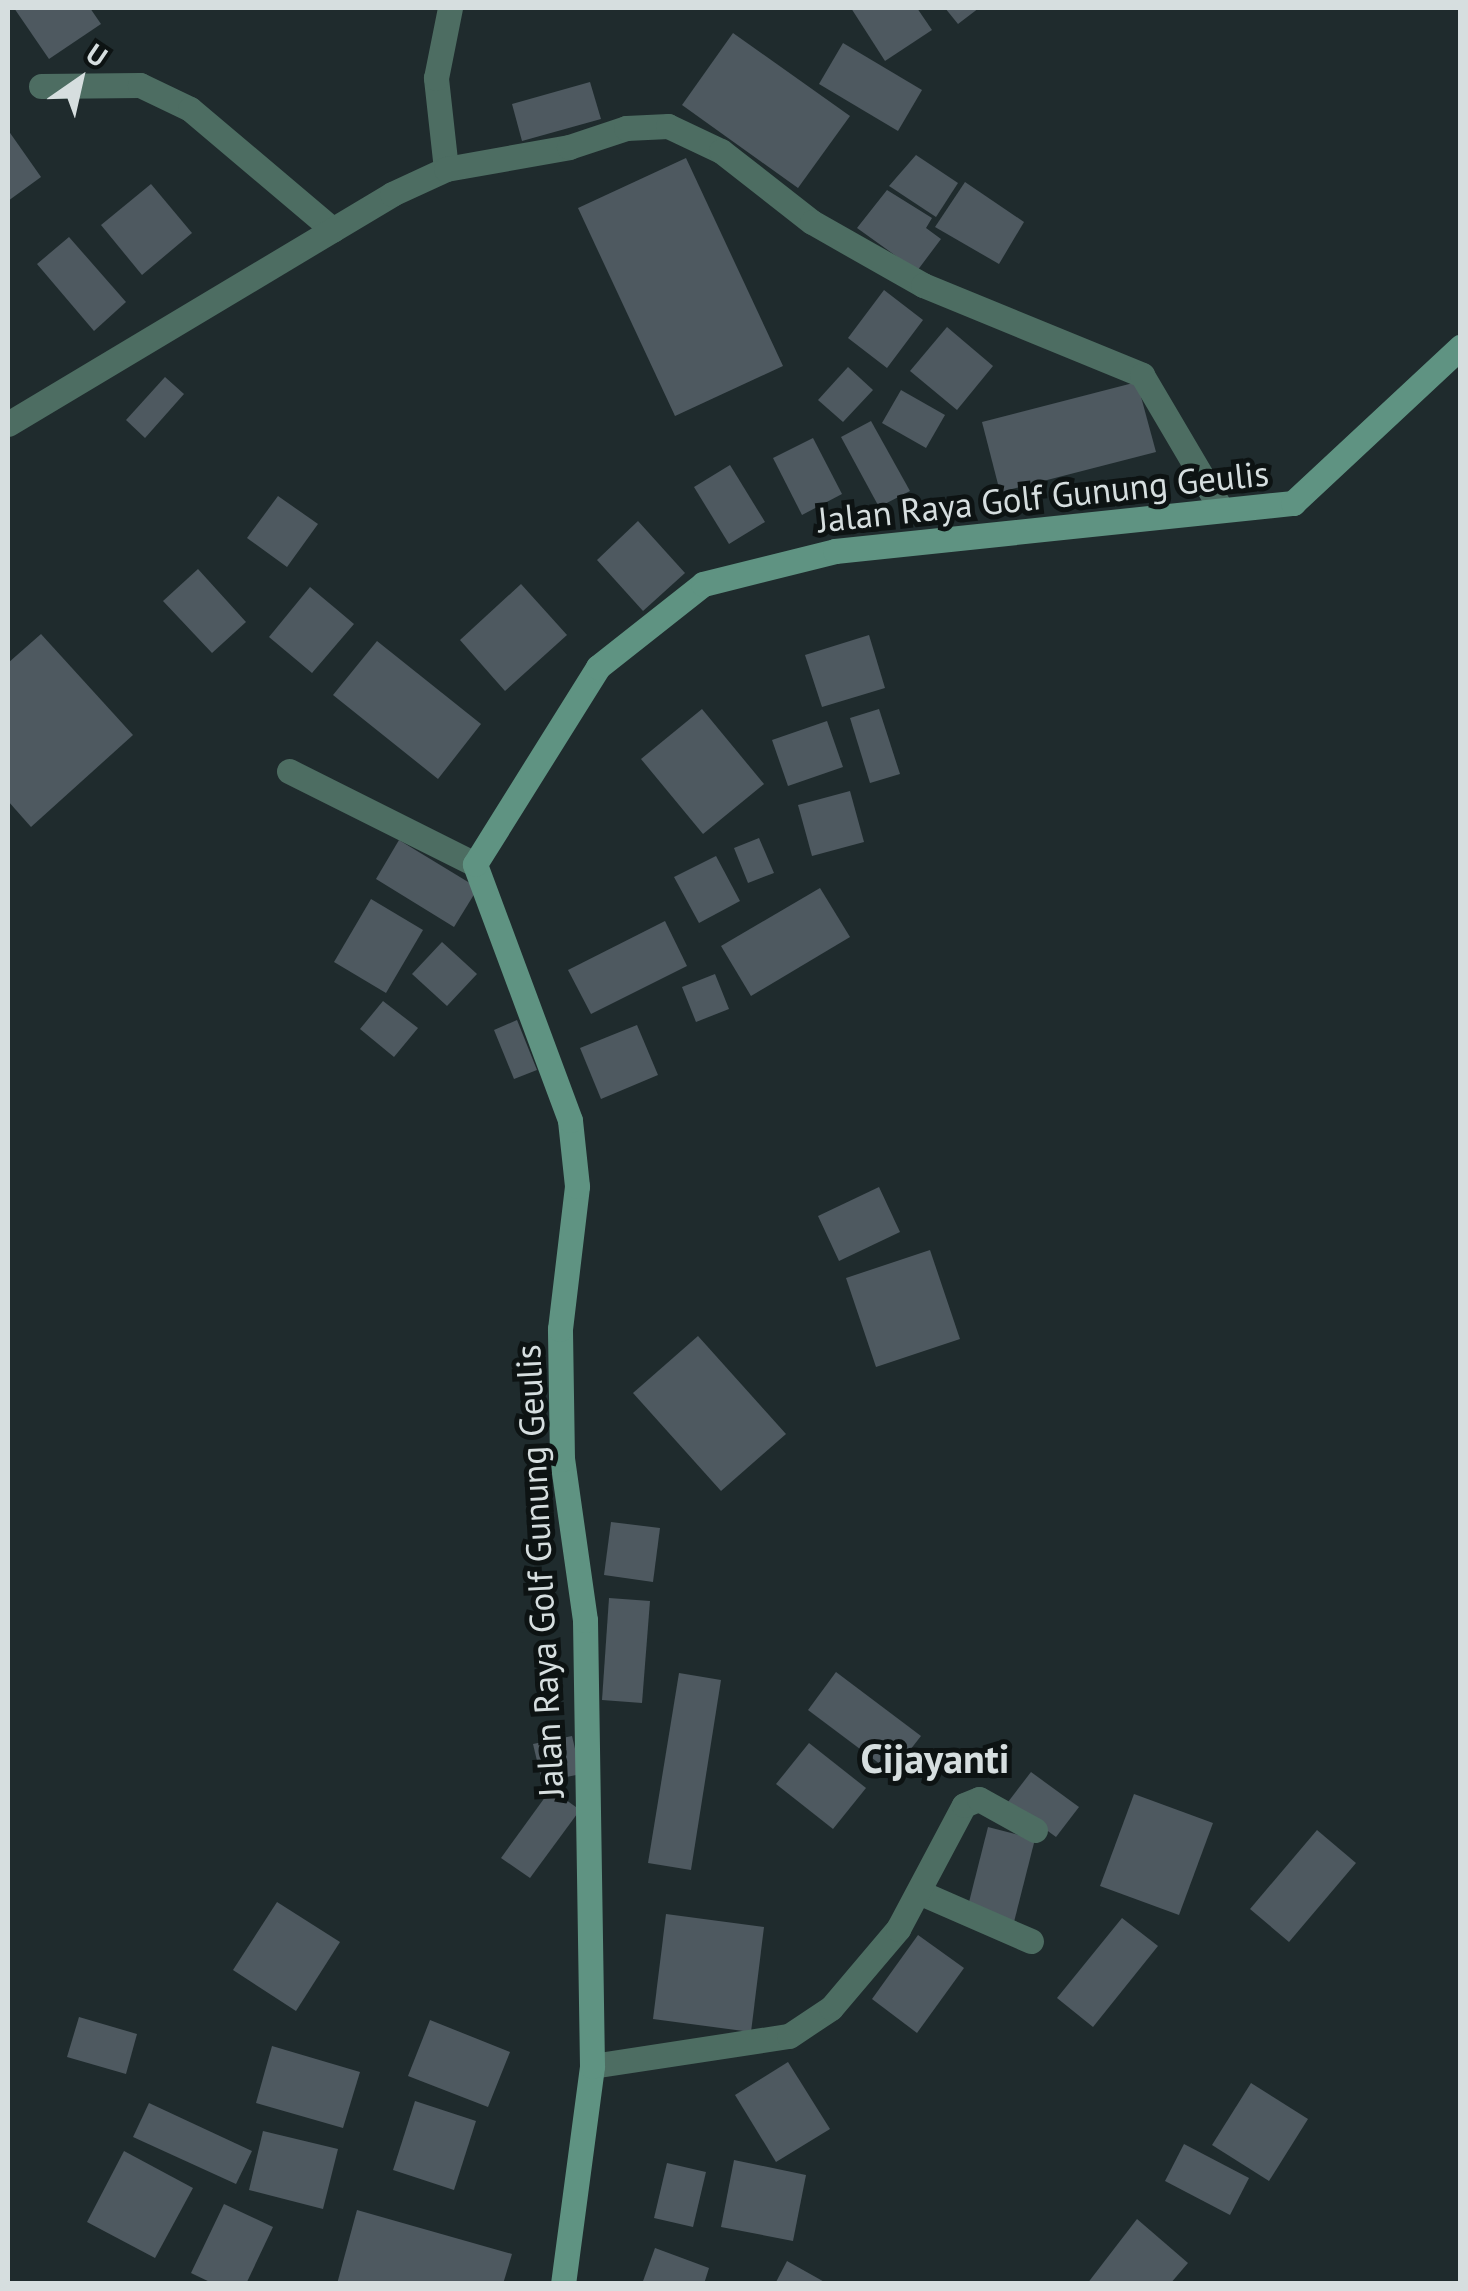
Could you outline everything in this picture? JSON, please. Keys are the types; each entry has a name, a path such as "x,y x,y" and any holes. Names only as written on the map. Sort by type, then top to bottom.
{"main road":[{"name":"Jalan Raya Golf Gunung Geulis","path":"563,2284 592,2066 584,1620 562,1459 560,1329 578,1186 570,1120 475,864 598,667 702,584 835,551 1292,503 1460,347"}],"street":[{"path":"446,169 436,78 450,8"},
{"path":"41,86 140,85 190,108 332,230"},
{"path":"8,424 332,230 446,169 569,148 626,128 668,126 721,151 812,222 924,286 1142,374 1221,509"},
{"path":"288,771 475,864"},
{"path":"592,2066 789,2036 831,2008 862,1976 921,1893 964,1805 979,1799 1035,1830"},
{"path":"921,1893 1032,1941"}],"building":[{"path":"14,8 90,8 101,24 49,59"},
{"path":"851,8 917,8 932,30 885,61"},
{"path":"945,8 979,8 958,24"},
{"path":"733,33 850,116 798,188 682,105"},
{"path":"843,43 922,90 898,131 819,84"},
{"path":"590,82 601,119 522,141 512,104"},
{"path":"8,130 41,177 8,201"},
{"path":"916,155 958,183 936,217 889,186"},
{"path":"686,158 783,366 675,416 578,208"},
{"path":"965,182 1024,222 999,264 935,227"},
{"path":"151,184 192,233 142,275 101,225"},
{"path":"887,190 932,218 926,228 941,239 917,271 857,228"},
{"path":"69,237 126,302 94,331 37,264"},
{"path":"884,290 923,320 887,368 848,338"},
{"path":"947,327 993,366 957,410 910,371"},
{"path":"848,367 873,390 843,422 818,400"},
{"path":"165,377 184,394 145,438 126,420"},
{"path":"1137,382 1156,452 1000,492 982,422"},
{"path":"901,390 945,415 926,448 882,423"},
{"path":"871,421 910,491 879,507 841,437"},
{"path":"813,438 842,494 802,515 773,458"},
{"path":"730,465 765,522 729,544 694,487"},
{"path":"278,496 318,524 287,567 247,538"},
{"path":"638,521 685,573 643,611 597,560"},
{"path":"198,569 246,622 212,653 163,601"},
{"path":"521,584 567,635 505,691 460,640"},
{"path":"310,587 354,624 312,673 269,637"},
{"path":"41,634 133,735 31,827 8,801 8,663"},
{"path":"869,635 885,688 822,707 805,655"},
{"path":"377,641 481,724 438,779 333,695"},
{"path":"702,709 764,784 703,834 641,759"},
{"path":"879,709 900,774 870,783 850,718"},
{"path":"827,721 843,767 788,786 772,740"},
{"path":"850,791 864,842 812,856 798,805"},
{"path":"759,838 774,873 748,883 734,848"},
{"path":"399,840 478,888 454,927 376,879"},
{"path":"716,856 740,901 699,923 674,877"},
{"path":"820,888 850,937 751,996 721,946"},
{"path":"371,899 423,930 386,993 334,962"},
{"path":"665,921 687,966 591,1014 568,970"},
{"path":"442,942 477,974 447,1006 412,974"},
{"path":"715,974 729,1009 696,1022 682,987"},
{"path":"383,1001 418,1028 394,1057 360,1029"},
{"path":"517,1020 537,1070 514,1079 494,1030"},
{"path":"637,1025 658,1075 601,1099 580,1048"},
{"path":"879,1187 900,1232 839,1261 818,1216"},
{"path":"930,1250 960,1339 876,1367 846,1278"},
{"path":"698,1336 786,1434 721,1491 633,1393"},
{"path":"611,1522 660,1528 653,1582 604,1575"},
{"path":"609,1598 650,1601 642,1703 602,1700"},
{"path":"836,1672 921,1736 892,1773 808,1710"},
{"path":"679,1673 721,1680 691,1870 648,1863"},
{"path":"572,1736 581,1774 542,1782 533,1744"},
{"path":"809,1743 866,1788 833,1829 776,1784"},
{"path":"1031,1772 1079,1807 1056,1837 1008,1802"},
{"path":"551,1789 580,1810 530,1878 501,1858"},
{"path":"1134,1794 1213,1823 1179,1915 1100,1886"},
{"path":"988,1827 1035,1839 1014,1922 967,1910"},
{"path":"1317,1830 1356,1863 1289,1942 1250,1909"},
{"path":"277,1902 340,1942 296,2011 233,1970"},
{"path":"666,1914 764,1927 751,2032 653,2019"},
{"path":"1122,1918 1158,1946 1093,2027 1057,1998"},
{"path":"918,1935 964,1968 917,2033 872,1999"},
{"path":"79,2017 137,2034 126,2074 67,2057"},
{"path":"430,2020 510,2052 488,2107 408,2076"},
{"path":"272,2046 360,2072 343,2128 256,2103"},
{"path":"788,2062 830,2129 776,2162 735,2095"},
{"path":"1251,2083 1308,2119 1269,2181 1212,2145"},
{"path":"415,2101 476,2121 454,2190 393,2170"},
{"path":"149,2103 252,2151 236,2184 133,2137"},
{"path":"263,2131 338,2149 323,2209 249,2190"},
{"path":"1184,2144 1249,2178 1230,2215 1165,2181"},
{"path":"124,2151 193,2188 155,2258 87,2222"},
{"path":"734,2160 806,2175 793,2241 721,2227"},
{"path":"667,2163 706,2172 693,2227 654,2218"},
{"path":"224,2204 273,2227 246,2284 214,2284 191,2273"},
{"path":"357,2210 512,2254 503,2284 337,2284"},
{"path":"1137,2219 1188,2263 1170,2284 1087,2284"},
{"path":"655,2248 709,2268 704,2284 642,2284"},
{"path":"787,2261 828,2284 775,2284"}],"district":[{"name":"Cijayanti","path":"935,1758"}]}
